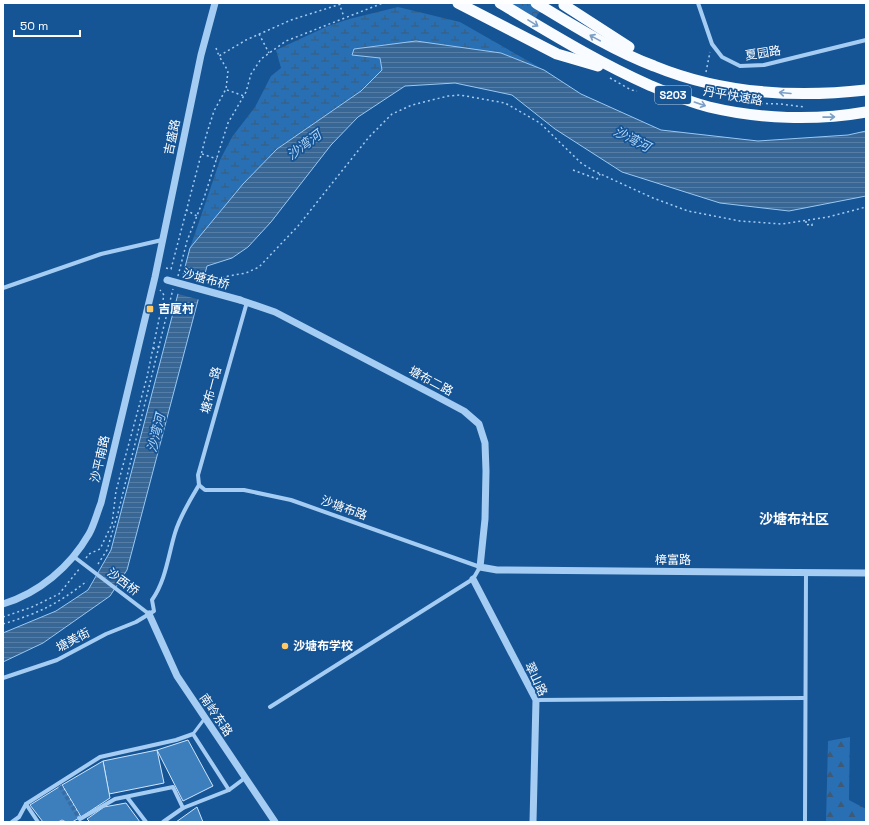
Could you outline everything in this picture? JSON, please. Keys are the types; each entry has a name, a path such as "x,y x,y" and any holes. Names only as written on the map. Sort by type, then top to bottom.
{"highway":[{"path":"458,3 557,54 620,72"},
{"name":"丹平快速路","path":"500,3 570,46 620,72 666,92 708,107 745,114 798,117 841,116 866,112"},
{"name":"丹平快速路","path":"536,3 599,40 654,66 701,82 748,90 803,94 866,90"},
{"path":"564,5 620,42 658,61 703,77 748,90"}],"street":[{"name":"吉盛路","path":"161,278 162,240 201,55 215,3"},
{"name":"夏园路","path":"698,3 712,44 722,57 740,66 764,65 866,40"},
{"path":"3,288 101,254 162,240"},
{"name":"沙塘布桥","path":"161,278 243,301"},
{"name":"沙平南路","path":"3,604 25,596 54,577 73,556 89,534 101,503 161,278"},
{"name":"塘布一路","path":"199,485 198,475 243,301"},
{"name":"塘布二路","path":"243,301 275,312 464,411 479,424 485,443 486,471 485,519 480,567"},
{"path":"149,614 154,611 152,600 157,593 167,569 176,532 199,485"},
{"name":"沙塘布路","path":"199,485 205,490 244,490 291,500 480,567"},
{"name":"沙西桥","path":"73,556 149,614"},
{"path":"270,707 473,579 480,567"},
{"name":"樟富路","path":"480,567 497,570 806,571 866,573"},
{"path":"805,822 806,571"},
{"name":"翠山路","path":"473,579 536,700 533,822"},
{"name":"塘美街","path":"3,678 57,660 106,634 136,622 149,614"},
{"name":"南岭东路","path":"149,614 177,676 275,822"},
{"path":"536,700 805,698"},
{"path":"12,822 19,817 26,804 59,785 100,757 176,740 193,734 229,790"},
{"path":"163,822 184,808 229,790 245,778"},
{"path":"79,818 80,820 110,801 172,787 184,808"},
{"path":"127,796 146,822"},
{"path":"26,804 38,822"}],"lane":[{"path":"193,734 205,718"}],"path":[{"path":"219,56 246,40 291,20 344,3"},
{"path":"176,281 228,124 244,96 251,74 261,59 286,41 383,3"},
{"path":"339,4 344,17"},
{"path":"259,34 269,53"},
{"path":"705,76 712,44"},
{"path":"3,617 32,607 59,594 84,565 89,554 100,549 112,524 116,490 147,377 164,295 159,289 161,278 165,268 171,269 214,110 226,89 228,71 216,48"},
{"path":"226,89 244,96"},
{"path":"217,278 226,278 259,267 298,226 384,120 412,105 460,95 505,103 540,123 581,163 600,174 653,198 688,211 761,224 782,224 806,221 866,207"},
{"path":"202,154 217,158"},
{"path":"573,170 597,179 600,174"},
{"path":"186,210 197,216"},
{"path":"806,221 806,224 812,224 812,227"},
{"path":"98,564 107,550 174,287"},
{"path":"153,349 160,346"},
{"path":"3,624 36,614 67,596 87,581"}],"green space":[{"path":"508,3 545,3 535,19"},
{"path":"398,7 460,22 544,70 501,53 416,41 354,49 353,55 380,58 382,70 361,91 277,149 243,184 190,248 220,160 232,137 255,107 271,76 281,68 276,50 328,26 349,19"},
{"path":"850,737 849,800 866,809 866,822 826,822 828,741"}],"water":[{"name":"沙湾河","path":"416,41 501,53 544,70 581,94 661,130 758,141 848,135 866,131 866,196 789,211 720,203 622,172 555,129 512,95 455,83 405,86 358,117 331,145 271,222 248,247 232,258 207,266 127,570 110,596 43,643 3,662 3,633 56,611 88,590 111,550 190,248 243,184 277,149 361,91 382,70 380,58 352,55 354,49"}],"pier":[{"path":"181,274 206,279 200,300 175,293"}],"building":[{"path":"188,740 213,786 183,801 157,750"},
{"path":"157,750 164,783 109,794 103,761"},
{"path":"103,761 110,798 81,817 62,785"},
{"path":"62,785 81,817 72,822 62,820 58,822 43,822 30,805"},
{"path":"126,803 140,822 90,822 87,819 104,807"},
{"path":"197,807 203,822 176,822"}],"tunnel":[{"path":"60,786 79,818"}],"place":[{"name":"吉厦村","path":"150,309"},
{"name":"沙塘布学校","path":"285,646"}],"district":[{"name":"沙塘布社区","path":"794,519"}]}
